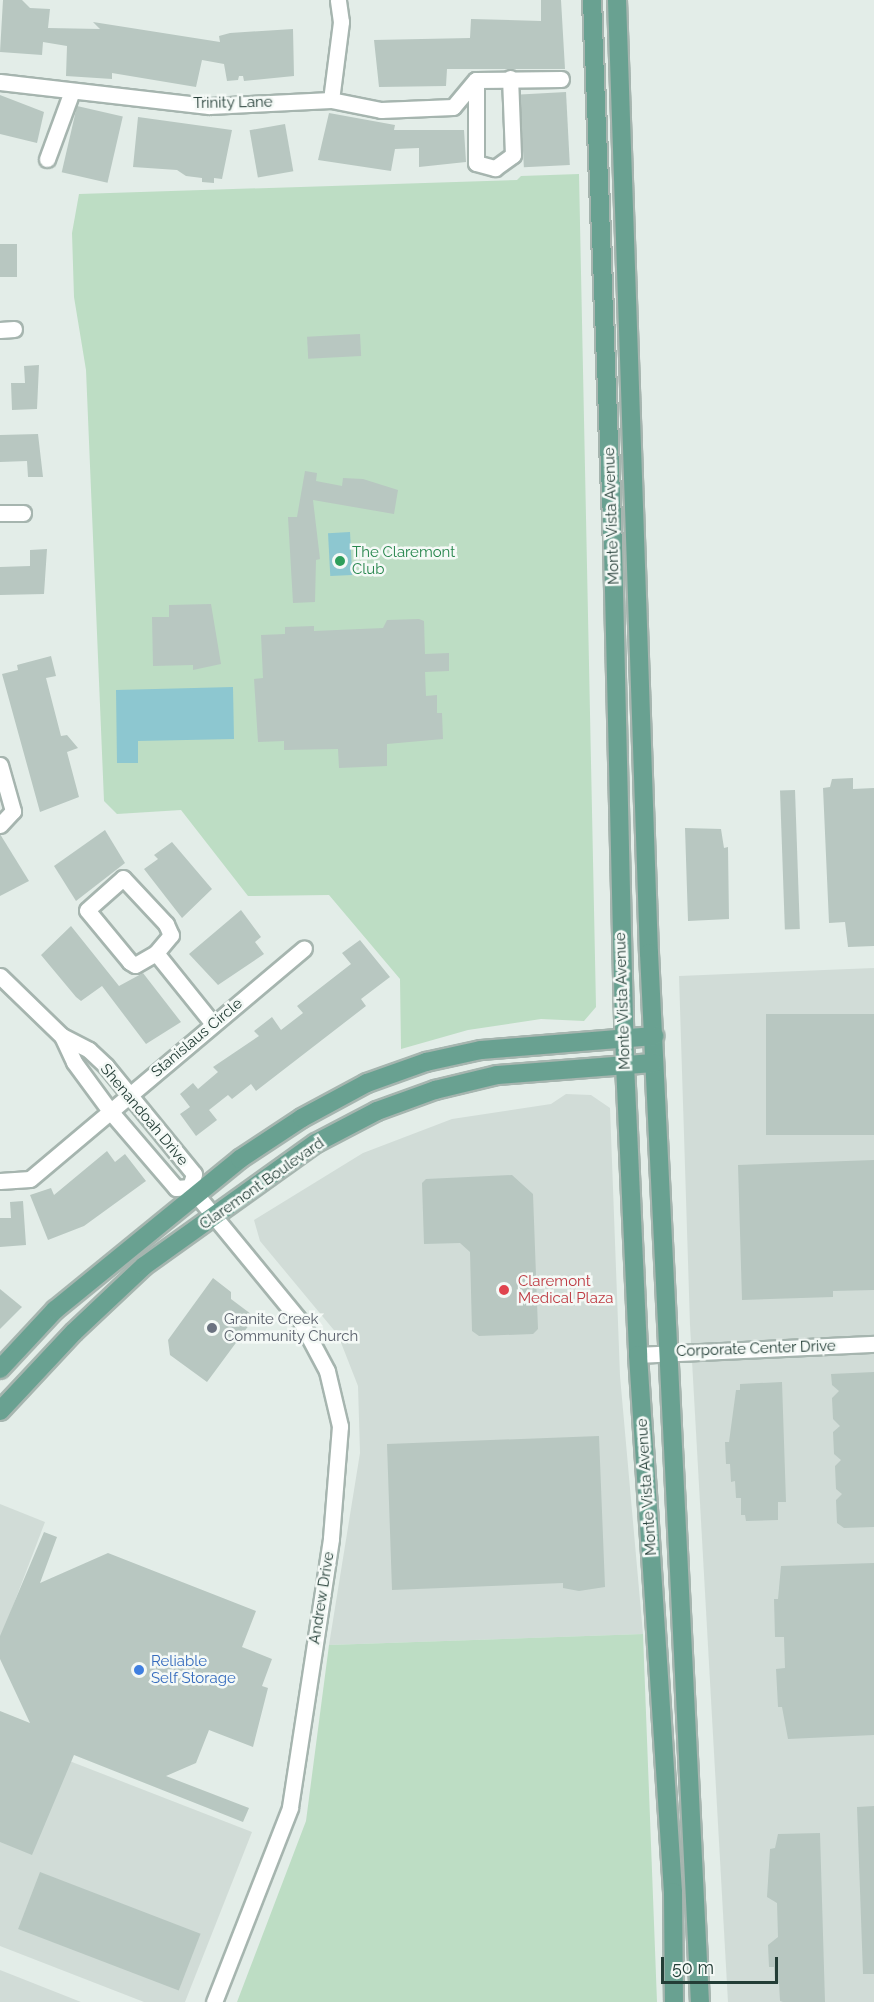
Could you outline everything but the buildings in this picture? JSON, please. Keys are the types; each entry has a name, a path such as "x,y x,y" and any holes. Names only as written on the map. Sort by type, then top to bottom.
{"main road":[{"name":"Monte Vista Avenue","path":"592,0 613,547 625,1065 638,1354 673,1892 674,2002"},
{"name":"Monte Vista Avenue","path":"616,0 654,1063 670,1352 700,2002"},
{"name":"Claremont Boulevard","path":"0,1368 55,1310 193,1191 302,1118 366,1083 426,1062 481,1050 654,1036"},
{"name":"Claremont Boulevard","path":"0,1411 74,1332 144,1266 316,1143 376,1111 435,1090 497,1075 654,1063"}],"street":[{"path":"331,100 341,22 338,0"},
{"path":"510,78 513,155 495,168 476,164 476,80 510,78 561,79"},
{"name":"Trinity Lane","path":"0,82 209,105 331,100 381,110 453,107 476,80"},
{"path":"48,159 72,91"},
{"path":"0,513 23,513"},
{"path":"0,765 13,811 0,825"},
{"path":"123,878 169,930 171,935 156,953 135,965 130,962 87,910 123,878"},
{"name":"Stanislaus Circle","path":"0,1181 30,1179 304,948"},
{"path":"156,953 213,1024"},
{"name":"Shenandoah Drive","path":"0,976 62,1036 89,1050 194,1174 193,1191 176,1188 110,1111 74,1062 62,1036"},
{"name":"Andrew Drive","path":"193,1191 301,1322 327,1371 340,1426 333,1527 290,1808 214,2002"},
{"name":"Corporate Center Drive","path":"638,1354 874,1344"}],"shaded area":[{"path":"874,968 874,2002 728,2002 690,1325 679,976"},
{"path":"566,1094 591,1095 610,1108 620,1376 643,1634 329,1645 360,1453 358,1386 338,1335 260,1241 254,1220 363,1153 452,1119 551,1104"},
{"path":"0,1504 45,1522 0,1640"},
{"path":"0,1734 252,1832 185,2002 144,2002 0,1946"},
{"path":"0,1970 81,2002 0,2002"}],"green space":[{"name":"The Claremont Club","path":"579,174 596,1007 584,1021 541,1019 468,1030 401,1049 400,979 329,895 248,896 181,810 117,814 104,801 86,370 74,297 72,233 79,194 517,180 521,176"},
{"path":"643,1634 657,2002 237,2002 306,1821 329,1645"}],"water":[{"path":"350,532 352,575 330,576 328,533"},
{"path":"233,687 234,739 138,741 138,763 117,763 116,690"}],"place":[{"name":"The Claremont Club","path":"340,561"},
{"name":"Claremont Medical Plaza","path":"504,1290"},
{"name":"Granite Creek Community Church","path":"212,1328"},
{"name":"Reliable Self Storage","path":"139,1670"}]}
